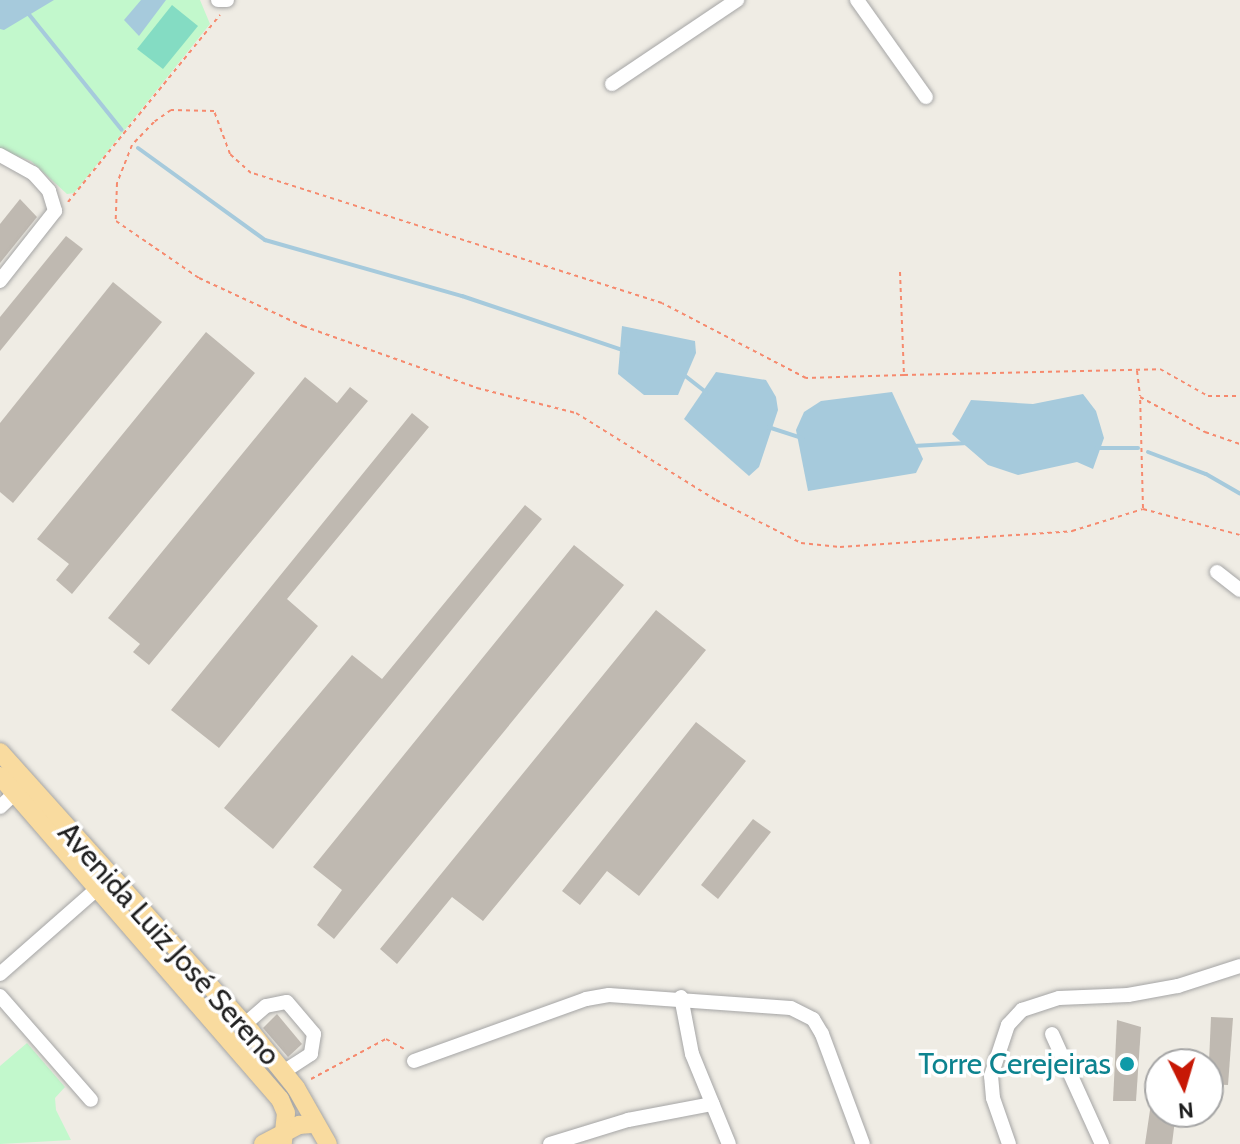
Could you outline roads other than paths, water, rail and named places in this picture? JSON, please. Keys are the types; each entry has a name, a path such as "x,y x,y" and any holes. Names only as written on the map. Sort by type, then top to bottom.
{"main road":[{"name":"Avenida Luiz José Sereno","path":"0,752 248,1028 296,1088 328,1144"},
{"name":"Avenida Luiz José Sereno","path":"0,776 280,1099 286,1113 275,1142"},
{"path":"235,1046 248,1028"},
{"path":"275,1142 299,1125 315,1124"}],"street":[{"path":"612,84 737,0"},
{"path":"857,0 926,97"},
{"path":"0,155 33,173 49,191 55,211 0,281"},
{"path":"1217,572 1240,590"},
{"path":"0,807 15,793"},
{"path":"0,974 98,888"},
{"path":"1009,1144 993,1098 991,1076 1008,1025 1022,1010 1059,998 1128,995 1178,986 1240,966"},
{"path":"0,996 91,1100"},
{"path":"681,997 692,1054 729,1144"},
{"path":"414,1061 586,999 681,997 791,1008 813,1019 863,1144"},
{"path":"248,1028 266,1006 287,1002 314,1034 311,1054 283,1072"},
{"path":"1052,1034 1102,1144"},
{"path":"550,1144 628,1120 712,1104"}],"water":[{"path":"0,0 54,0 4,30 0,29"},
{"path":"141,0 166,0 139,36 124,20"},
{"path":"622,326 695,341 696,353 678,395 644,395 618,374"},
{"path":"716,372 766,380 776,397 778,410 759,467 749,476 684,419"},
{"path":"892,392 923,459 916,473 808,491 796,430 804,412 821,401"},
{"path":"1083,394 1096,411 1104,438 1093,469 1077,462 1018,475 988,465 952,434 971,400 1033,404"}],"waterway":[{"path":"27,12 122,130"},
{"path":"138,148 265,240 462,296 625,351"},
{"path":"684,375 706,392"},
{"path":"768,427 802,438"},
{"path":"913,446 968,443"},
{"path":"1096,448 1138,448"},
{"path":"1148,452 1206,474 1240,494"}],"place":[{"name":"Torre Cerejeiras","path":"1127,1064"}]}
